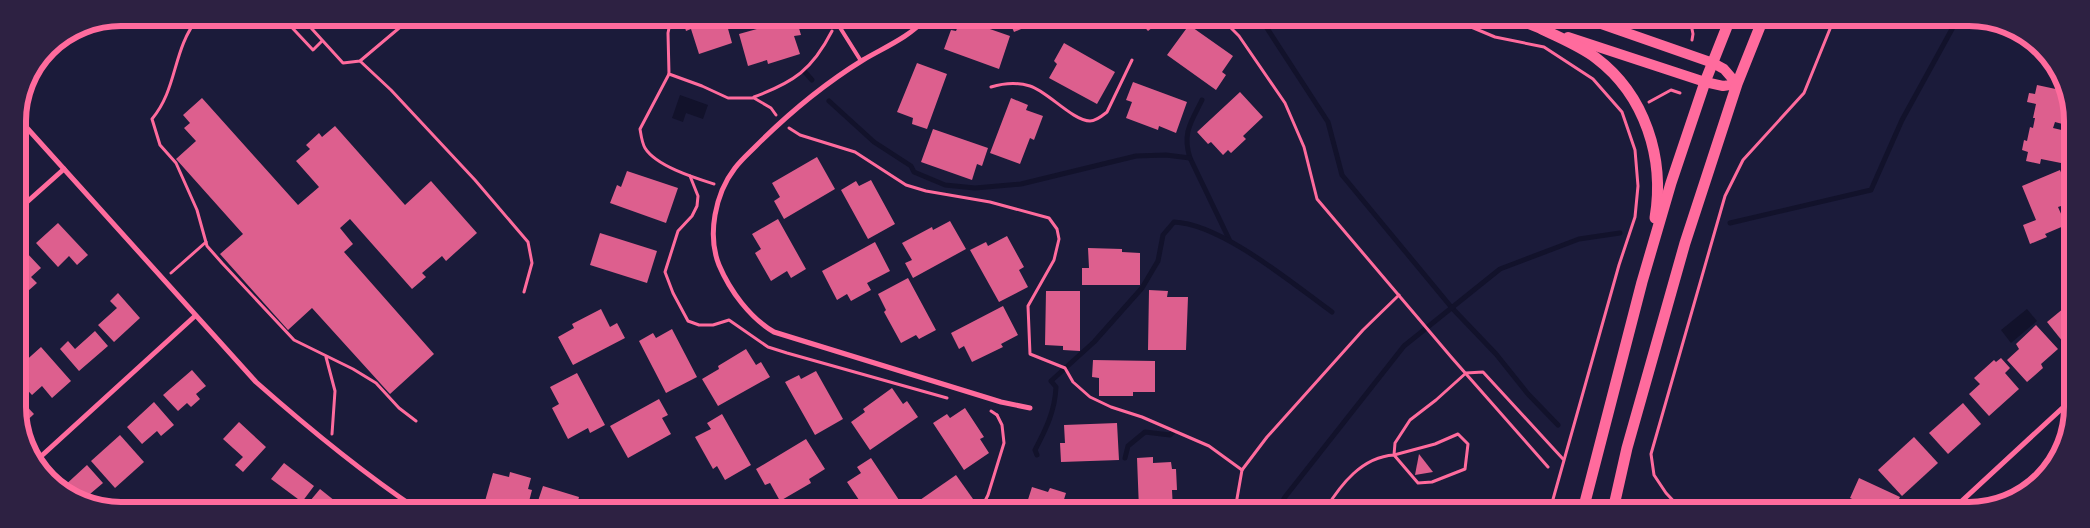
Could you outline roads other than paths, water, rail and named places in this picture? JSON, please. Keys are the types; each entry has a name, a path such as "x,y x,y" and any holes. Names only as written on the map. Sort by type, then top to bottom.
{"highway":[{"path":"1585,502 1642,282 1671,183 1705,82 1727,26"},
{"path":"1615,502 1627,448 1688,233 1737,84 1760,26"},
{"path":"1542,29 1580,48 1606,66 1628,91 1646,123 1655,164 1656,208 1642,282"}],"main road":[{"path":"1534,26 1705,82 1723,86 1737,84"},
{"path":"1607,26 1713,63 1724,69 1737,84"}],"street":[{"path":"917,26 861,61 781,121 735,168 724,188 713,229 715,254 725,279 749,312 774,332 1001,402 1030,408"},
{"path":"26,127 256,382 331,444 407,502"},
{"path":"26,203 64,169"},
{"path":"41,457 195,316"},
{"path":"1961,502 2064,407"}],"lane":[{"path":"839,26 861,61"}],"waterway":[{"path":"1266,26 1328,122 1342,175 1452,308 1496,354 1528,394 1558,425"},
{"path":"1730,223 1871,190 1902,120 1954,26"},
{"path":"804,71 812,80"},
{"path":"1202,100 1187,134 1188,149 1190,158 1229,239"},
{"path":"829,101 874,142 911,166 914,172 945,185 975,188 1021,184 1136,156 1166,155 1190,158"},
{"path":"1037,455 1035,450 1054,404 1056,387 1051,381 1094,342 1142,288 1158,261 1163,235 1174,222 1193,225 1235,244 1278,272 1332,312"},
{"path":"1282,502 1404,346 1500,269 1579,239 1620,233"},
{"path":"1125,458 1128,446 1145,432 1170,435 1173,432"}]}
